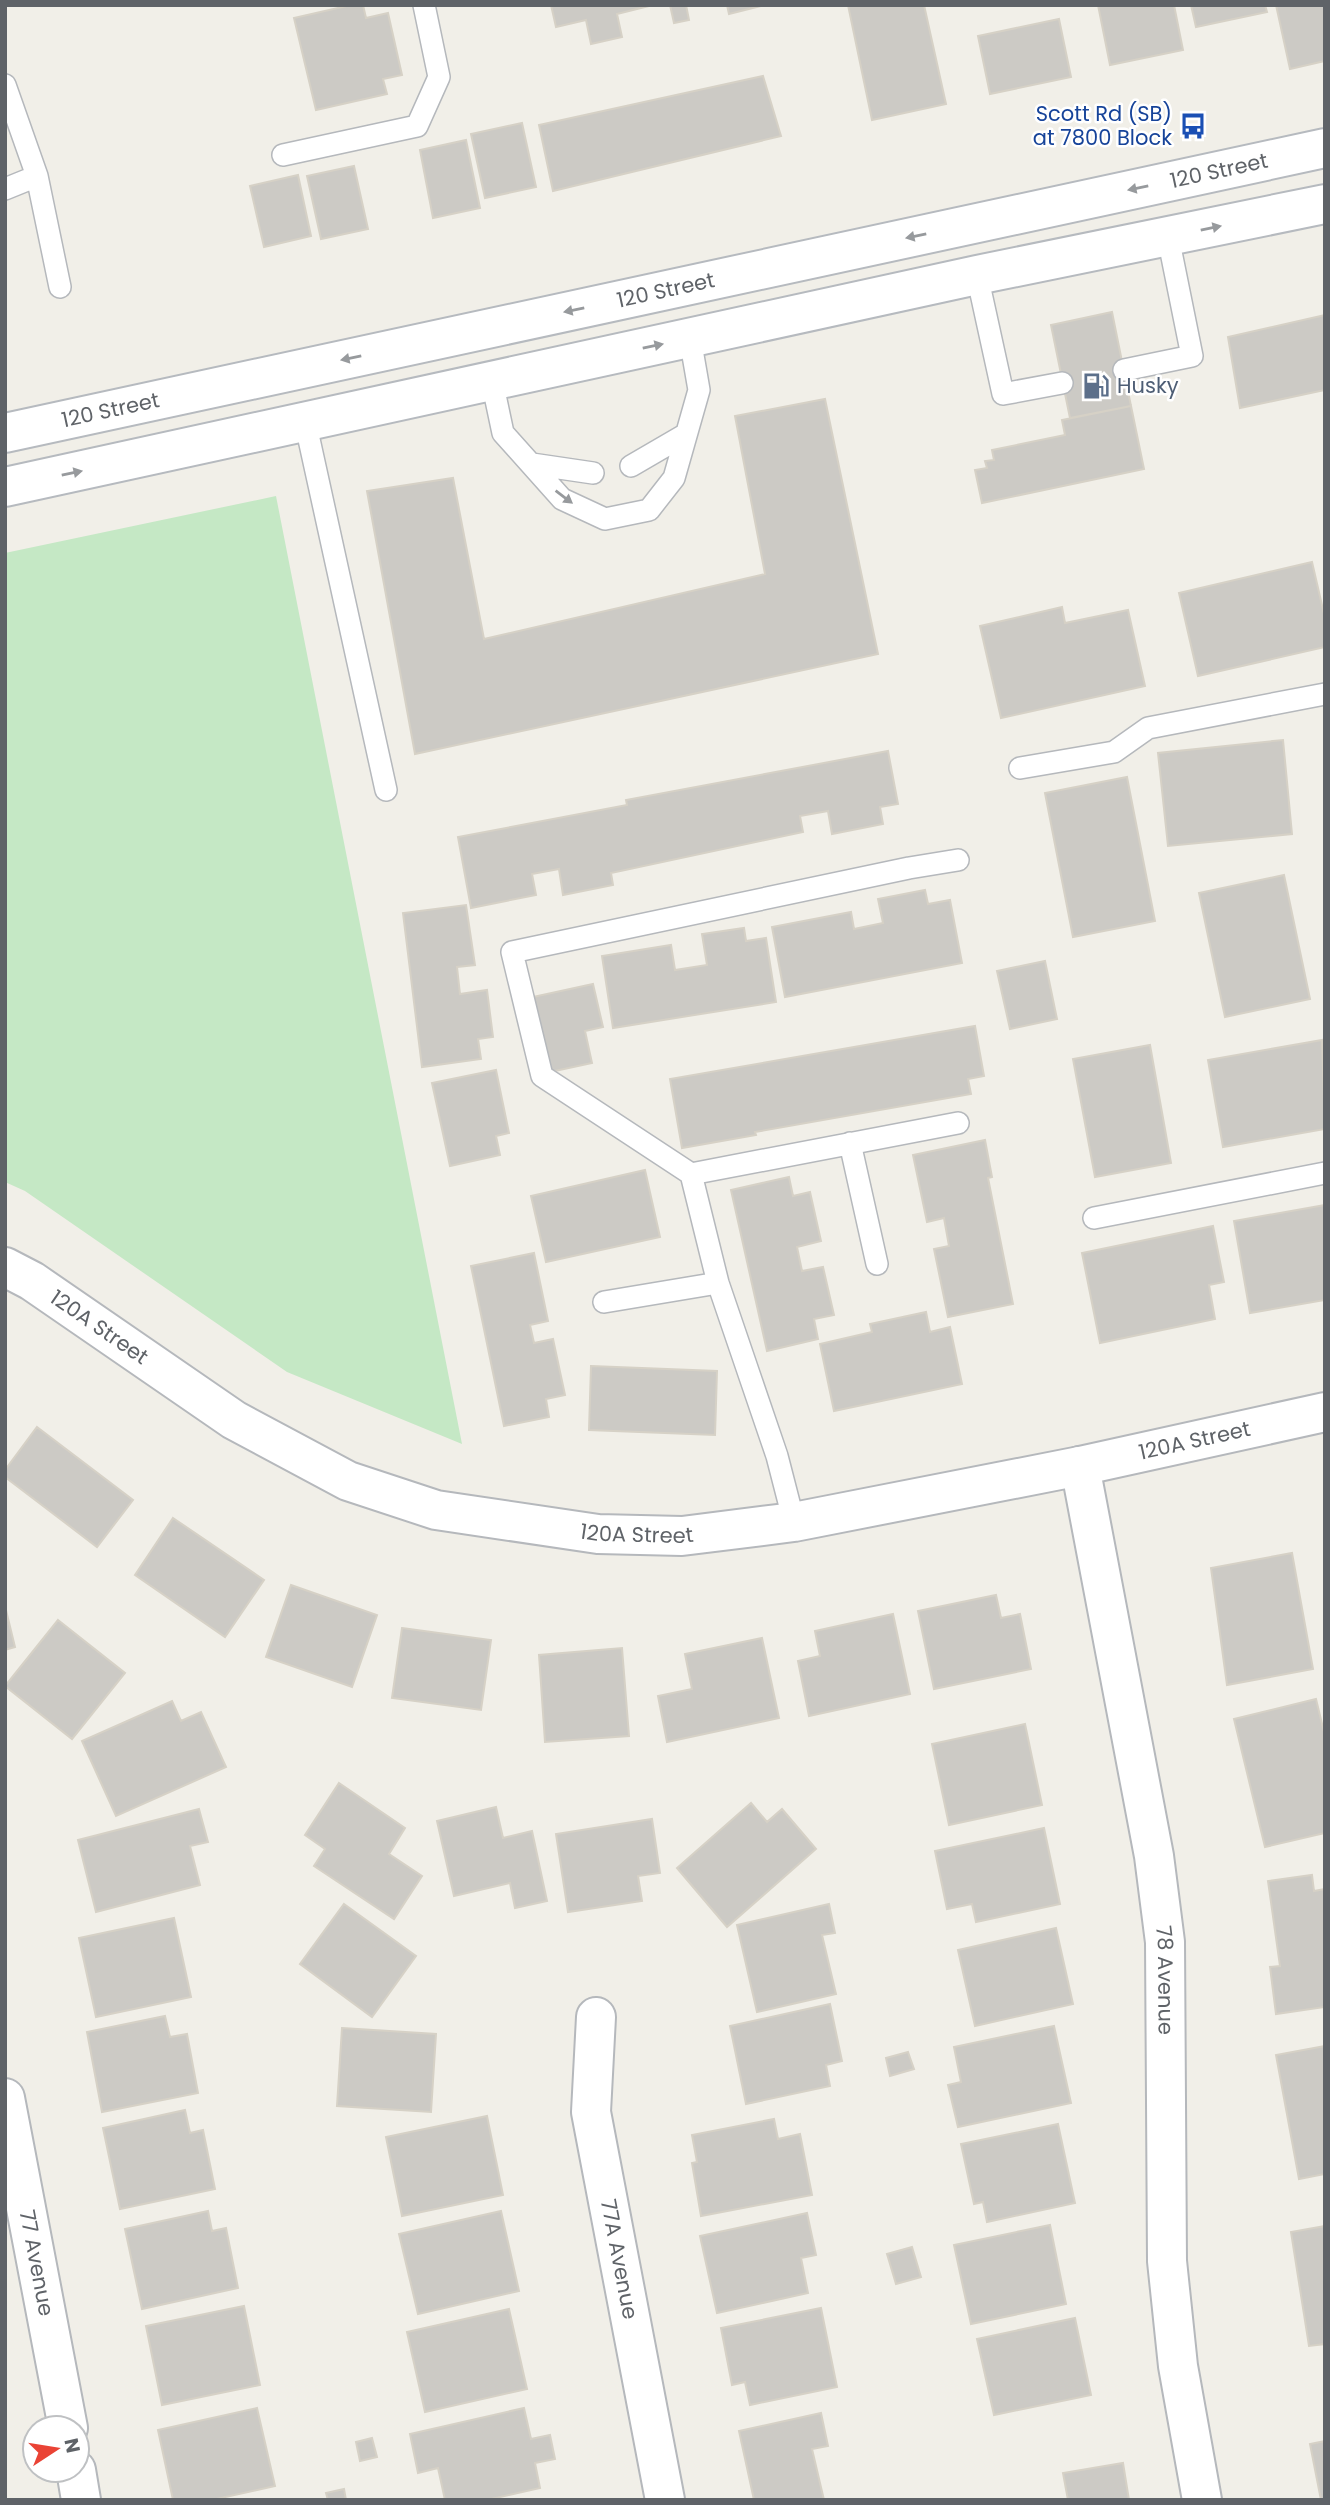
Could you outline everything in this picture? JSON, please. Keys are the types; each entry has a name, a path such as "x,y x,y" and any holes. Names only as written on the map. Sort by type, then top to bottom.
{"main road":[{"name":"120 Street","path":"5,433 1325,148"},
{"path":"977,275 984,262 1000,252 1164,213 1194,195 1219,170"},
{"path":"1252,220 1259,202 1269,193 1325,178"},
{"path":"5,487 977,275 1325,204"},
{"path":"305,421 309,405 329,391 441,367 487,328"},
{"name":"120A Street","path":"5,1266 32,1281 234,1420 348,1481 424,1506 598,1534 682,1536 794,1522 1080,1466 1325,1412"},
{"name":"78 Avenue","path":"1080,1466 1154,1856 1164,1930 1167,2261 1176,2353 1202,2500"},
{"name":"77A Avenue","path":"596,2017 592,2112 665,2500"},
{"name":"77 Avenue","path":"5,2098 65,2414"}],"lane":[{"path":"282,155 417,126 439,77 424,5"},
{"path":"5,85 37,176 60,287"},
{"path":"5,189 37,176"},
{"path":"1124,370 1192,356 1168,237"},
{"path":"977,275 1003,394 1062,383"},
{"path":"492,381 503,433 562,499 605,519 649,510 674,478 699,390 690,338"},
{"path":"305,421 386,790"},
{"path":"631,466 686,435"},
{"path":"532,464 593,472"},
{"path":"1020,768 1114,752 1148,728 1325,694"},
{"path":"794,1522 777,1456 718,1283 691,1174 542,1076 512,952 958,860"},
{"path":"691,1174 958,1123"},
{"path":"850,1143 877,1264"},
{"path":"1094,1218 1325,1172"},
{"path":"604,1302 718,1283"}],"green space":[{"path":"276,496 462,1444 287,1372 25,1191 5,1182 5,553"}],"building":[{"path":"351,5 363,5 366,18 388,13 402,75 383,79 387,94 316,110 294,18"},
{"path":"551,5 653,5 617,14 622,37 591,44 586,20 556,27"},
{"path":"670,5 686,5 689,20 674,23"},
{"path":"727,5 761,5 761,6 729,14"},
{"path":"848,5 924,5 946,104 872,120"},
{"path":"1098,5 1174,5 1183,50 1110,65"},
{"path":"1191,5 1265,5 1267,12 1196,27"},
{"path":"1276,5 1325,5 1325,61 1290,69"},
{"path":"1059,19 1071,77 990,94 978,36"},
{"path":"763,76 781,136 553,191 539,125"},
{"path":"522,123 536,187 485,198 471,134"},
{"path":"466,140 480,208 433,218 420,150"},
{"path":"354,166 368,229 321,239 307,176"},
{"path":"298,175 311,236 264,247 250,186"},
{"path":"1112,312 1131,406 1070,418 1051,325"},
{"path":"1325,315 1325,390 1240,408 1228,337"},
{"path":"825,399 878,654 415,754 367,491 453,478 484,639 765,574 735,416"},
{"path":"1131,406 1144,469 982,503 975,470 987,468 985,461 994,460 992,450 1065,435 1062,420"},
{"path":"1312,562 1325,618 1325,647 1198,676 1179,593"},
{"path":"1062,607 1065,623 1128,610 1145,686 1001,718 980,626"},
{"path":"1283,740 1292,834 1168,846 1158,753"},
{"path":"888,751 898,804 880,807 883,824 832,834 828,811 800,816 803,832 611,873 613,885 563,895 559,869 532,874 536,895 471,908 458,837 627,805 626,800"},
{"path":"1127,777 1155,921 1073,937 1045,793"},
{"path":"1284,875 1310,999 1225,1017 1199,893"},
{"path":"925,890 928,904 950,900 962,963 785,997 772,927 851,912 854,929 883,923 878,899"},
{"path":"466,905 475,965 457,967 460,994 487,990 493,1037 478,1039 481,1059 422,1067 403,913"},
{"path":"744,928 746,941 766,938 776,1002 613,1028 602,956 671,945 675,970 707,965 702,934"},
{"path":"1045,961 1057,1019 1010,1029 997,971"},
{"path":"593,984 603,1027 585,1031 592,1063 550,1072 533,997"},
{"path":"975,1026 984,1076 968,1079 971,1094 755,1132 756,1135 682,1148 670,1079"},
{"path":"1322,1040 1325,1129 1223,1147 1208,1060"},
{"path":"1150,1045 1171,1163 1095,1177 1073,1059"},
{"path":"496,1070 509,1133 496,1136 500,1155 450,1166 432,1083"},
{"path":"985,1140 992,1177 988,1178 1013,1304 948,1317 934,1249 949,1246 944,1218 927,1222 913,1155"},
{"path":"645,1170 660,1237 546,1262 531,1196"},
{"path":"789,1177 793,1196 810,1192 821,1241 797,1247 802,1271 823,1267 834,1315 814,1319 818,1339 767,1351 731,1190"},
{"path":"1325,1205 1325,1300 1250,1313 1234,1221"},
{"path":"1213,1226 1224,1282 1209,1285 1215,1319 1100,1343 1082,1253"},
{"path":"534,1253 548,1321 530,1325 534,1343 553,1339 565,1395 546,1399 549,1417 504,1426 471,1266"},
{"path":"926,1312 930,1332 950,1327 962,1384 834,1411 820,1344 872,1332 870,1324"},
{"path":"591,1366 717,1371 715,1435 589,1430"},
{"path":"37,1427 133,1500 97,1547 5,1477 5,1470"},
{"path":"173,1518 264,1580 225,1637 135,1575"},
{"path":"1292,1553 1313,1669 1227,1685 1211,1568"},
{"path":"291,1585 377,1615 352,1687 266,1657"},
{"path":"996,1595 1001,1618 1020,1614 1031,1669 934,1689 918,1611"},
{"path":"5,1606 15,1647 5,1650"},
{"path":"893,1614 910,1694 809,1716 798,1661 820,1656 815,1631"},
{"path":"58,1620 125,1673 72,1739 5,1686"},
{"path":"402,1628 491,1640 481,1710 392,1698"},
{"path":"762,1638 779,1718 667,1742 658,1696 692,1689 685,1654"},
{"path":"622,1648 629,1736 545,1742 539,1655"},
{"path":"1316,1699 1325,1736 1325,1833 1265,1847 1234,1719"},
{"path":"172,1701 181,1721 201,1712 226,1767 116,1816 82,1741"},
{"path":"1025,1724 1042,1805 949,1825 932,1744"},
{"path":"339,1783 405,1828 389,1854 422,1876 394,1919 314,1866 325,1849 305,1835"},
{"path":"751,1803 767,1822 782,1809 816,1849 727,1927 677,1868"},
{"path":"496,1807 503,1838 532,1831 547,1901 515,1908 510,1883 454,1896 437,1821"},
{"path":"199,1809 208,1842 190,1846 200,1885 96,1912 78,1840"},
{"path":"652,1819 660,1873 638,1876 642,1901 568,1912 556,1834"},
{"path":"1044,1828 1060,1904 976,1922 972,1904 947,1909 935,1851"},
{"path":"1312,1875 1314,1891 1325,1889 1325,2007 1276,2014 1270,1967 1280,1966 1268,1881"},
{"path":"344,1904 416,1956 372,2017 300,1964"},
{"path":"829,1904 835,1933 822,1935 836,1994 757,2012 737,1925"},
{"path":"174,1918 191,1997 96,2017 79,1938"},
{"path":"1056,1928 1073,2004 975,2026 958,1950"},
{"path":"830,2004 842,2061 826,2065 830,2086 746,2104 730,2026"},
{"path":"165,2016 170,2037 187,2034 198,2093 102,2112 87,2032"},
{"path":"1054,2026 1071,2103 958,2127 948,2085 961,2082 954,2047"},
{"path":"342,2028 436,2034 431,2112 337,2106"},
{"path":"1325,2046 1325,2174 1299,2179 1276,2055"},
{"path":"908,2052 914,2069 890,2076 886,2058"},
{"path":"185,2110 190,2133 203,2130 215,2189 120,2209 103,2128"},
{"path":"487,2116 503,2195 402,2216 386,2137"},
{"path":"774,2119 778,2139 800,2134 812,2195 701,2216 692,2163 697,2162 692,2135"},
{"path":"1058,2124 1075,2203 987,2222 983,2202 974,2204 961,2144"},
{"path":"208,2211 212,2231 226,2228 238,2288 142,2309 125,2229"},
{"path":"501,2211 519,2291 418,2314 399,2234"},
{"path":"807,2213 816,2255 801,2258 808,2293 717,2313 700,2236"},
{"path":"1050,2225 1066,2304 971,2324 954,2245"},
{"path":"1325,2226 1325,2344 1309,2346 1291,2232"},
{"path":"912,2247 921,2277 896,2284 887,2254"},
{"path":"244,2306 260,2385 162,2405 146,2326"},
{"path":"821,2308 837,2387 750,2405 745,2382 732,2385 721,2328"},
{"path":"509,2309 527,2389 425,2412 407,2332"},
{"path":"1075,2318 1091,2395 994,2415 977,2339"},
{"path":"257,2408 275,2486 212,2500 173,2500 158,2430"},
{"path":"524,2408 531,2439 550,2435 555,2459 535,2463 540,2488 487,2500 445,2500 438,2468 418,2473 410,2434"},
{"path":"821,2413 828,2446 812,2449 824,2500 754,2500 739,2431"},
{"path":"372,2438 377,2457 360,2461 356,2442"},
{"path":"1325,2441 1325,2500 1321,2500 1310,2444"},
{"path":"1123,2463 1129,2500 1068,2500 1063,2473"},
{"path":"344,2489 346,2500 328,2500 326,2493"}],"place":[{"name":"Scott Rd (SB) at 7800 Block","path":"1193,126"},
{"name":"Husky","path":"1096,386"}]}
